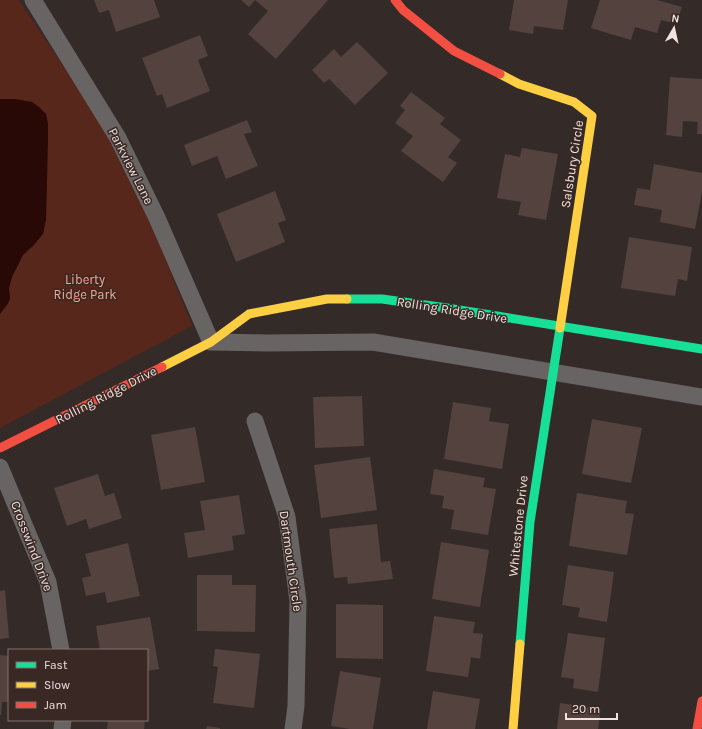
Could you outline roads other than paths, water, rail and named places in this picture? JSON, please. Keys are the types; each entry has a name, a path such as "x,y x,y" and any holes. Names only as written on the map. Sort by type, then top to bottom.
{"street":[{"name":"Parkview Lane","path":"33,0 118,138 157,218 211,342"},
{"name":"Salsbury Circle","path":"394,0 403,10 454,51 519,84 574,102 592,116 559,327"},
{"name":"Rolling Ridge Drive","path":"0,448 211,342 249,314 327,298 382,299 702,349"},
{"name":"Whitestone Drive","path":"513,729 530,522 559,327"},
{"name":"Rolling Ridge Drive","path":"211,342 373,342 702,397"},
{"name":"Dartmouth Circle","path":"255,421 287,517 298,601 296,706 293,729"},
{"name":"Crosswind Drive","path":"0,467 48,582 61,649"},
{"path":"697,729 702,701"}],"park label":[{"name":"Liberty Ridge Park","path":"85,286"}]}
